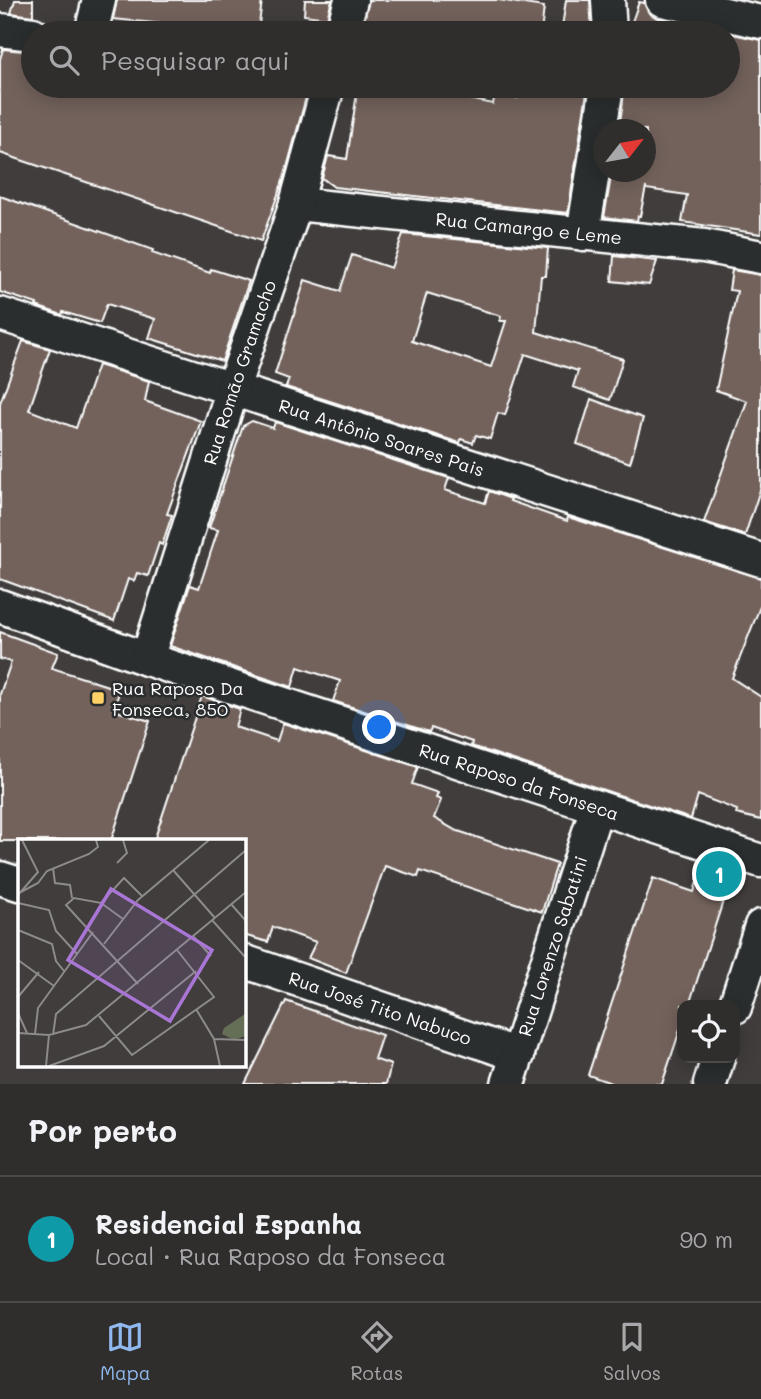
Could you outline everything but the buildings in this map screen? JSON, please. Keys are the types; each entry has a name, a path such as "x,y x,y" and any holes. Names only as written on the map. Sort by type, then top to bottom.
{"street":[{"path":"94,21 99,0"},
{"path":"345,21 351,0"},
{"path":"608,0 609,21"},
{"path":"662,0 761,22"},
{"path":"0,30 21,33"},
{"name":"Rua Romão Gramacho","path":"147,659 232,391 296,204 325,98"},
{"path":"583,234 605,98"},
{"name":"Rua Camargo e Leme","path":"296,204 704,246 761,257"},
{"name":"Rua Antônio Soares Pais","path":"0,314 761,560"},
{"name":"Rua Raposo da Fonseca","path":"0,606 147,659 761,861"},
{"name":"Rua Lorenzo Sabatini","path":"513,1070 597,807"},
{"path":"0,878 18,884"},
{"path":"737,1000 761,926"},
{"name":"Rua José Tito Nabuco","path":"245,962 513,1070"},
{"path":"710,1084 716,1063"}],"place":[{"name":"Rua Raposo Da Fonseca, 850","path":"98,698"},
{"name":"Residencial Espanha","path":"719,874"}]}
